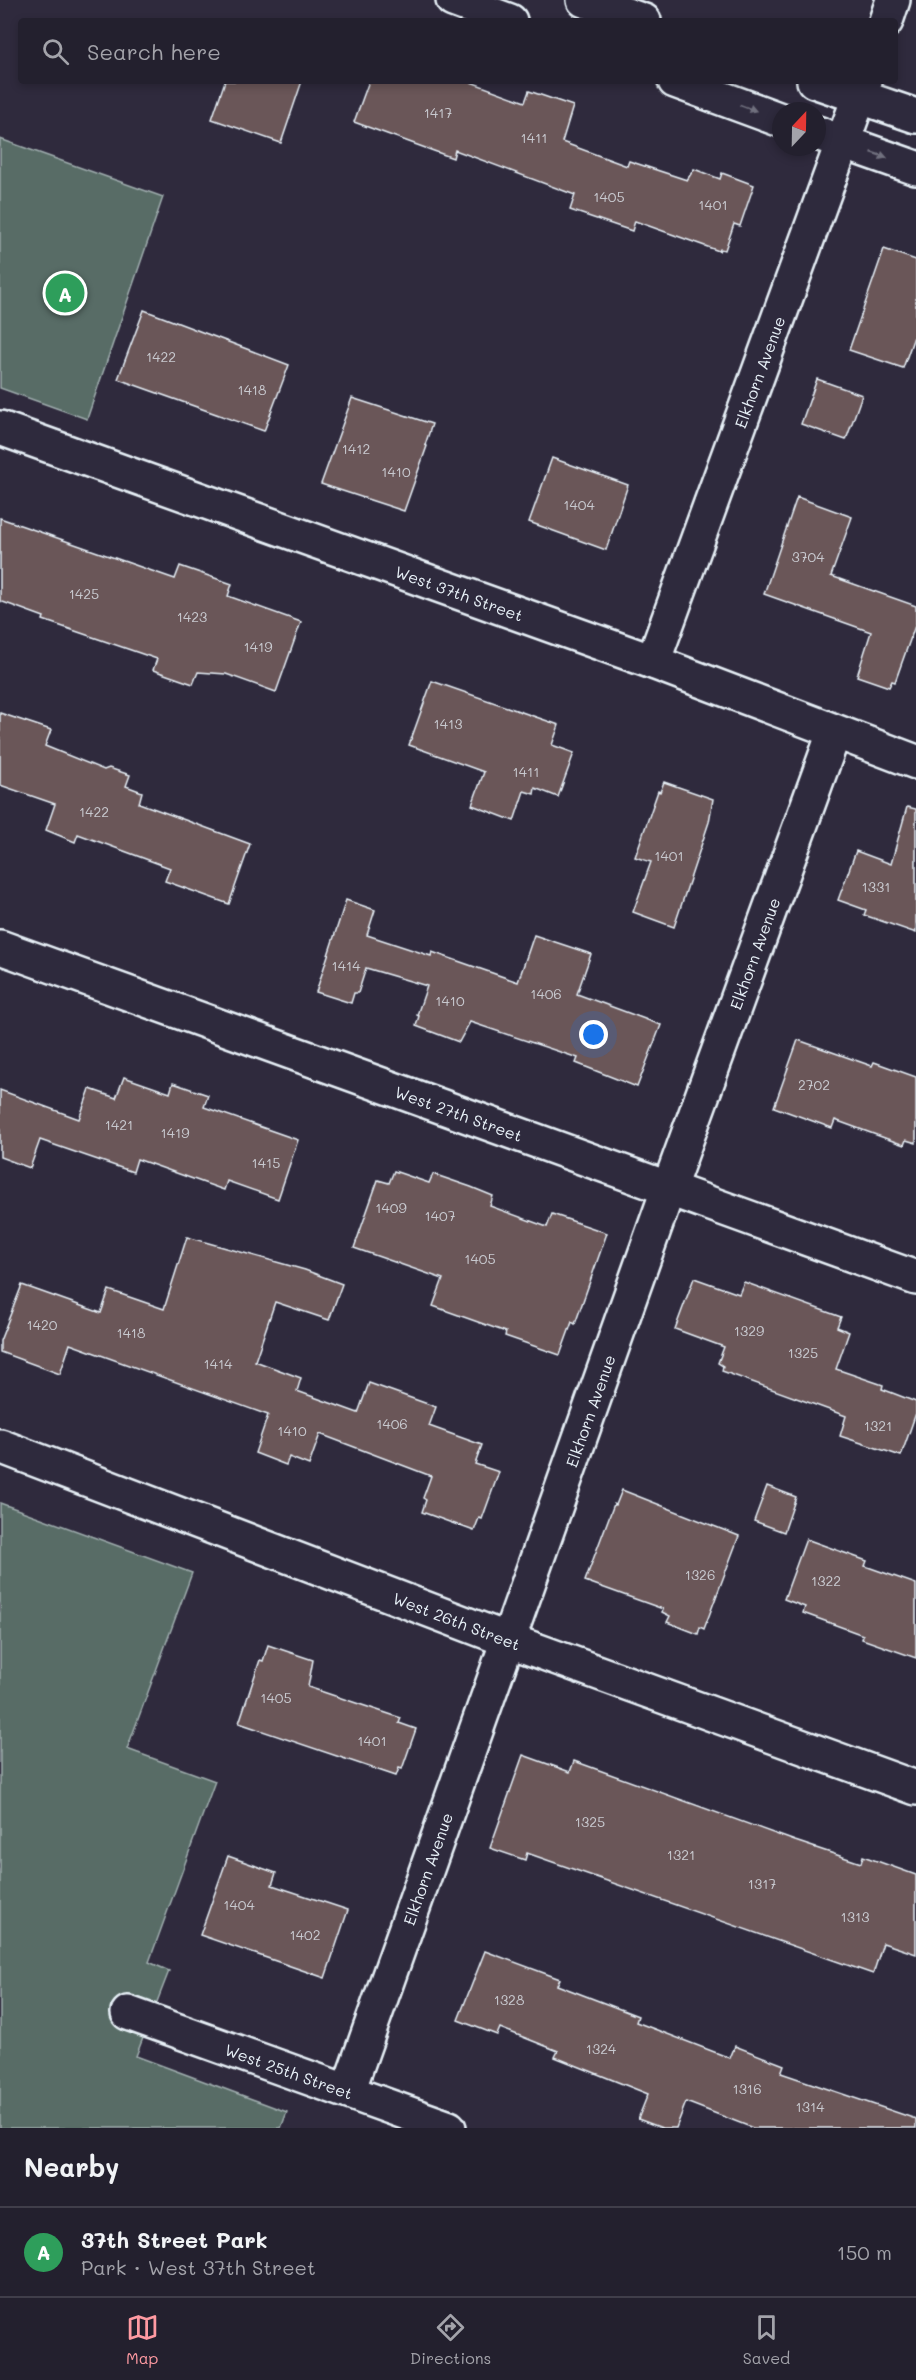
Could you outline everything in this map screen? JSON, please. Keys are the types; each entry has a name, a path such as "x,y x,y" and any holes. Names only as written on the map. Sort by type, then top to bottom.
{"street":[{"path":"453,0 502,18"},
{"path":"585,0 636,18"},
{"path":"887,18 893,0"},
{"path":"683,84 772,117"},
{"path":"832,84 862,89 916,116"},
{"name":"Elkhorn Avenue","path":"653,662 829,137 862,89"},
{"path":"829,137 916,168"},
{"name":"West 37th Street","path":"0,428 653,662 834,733 916,762"},
{"name":"Elkhorn Avenue","path":"348,2091 668,1190 834,733"},
{"name":"West 27th Street","path":"0,947 916,1278"},
{"name":"West 26th Street","path":"0,1446 508,1640 916,1788"},
{"name":"West 25th Street","path":"128,2013 449,2128"}],"green space":[{"path":"0,139 163,197 87,419 0,388"},
{"path":"0,1503 192,1573 127,1749 215,1781 149,1962 169,1971 136,2056 287,2112 281,2128 0,2128"}],"building":[{"path":"224,84 301,84 281,143 212,119"},
{"path":"368,84 476,84 525,102 529,91 573,106 562,142 627,166 629,161 687,180 694,169 720,179 722,173 754,185 740,226 734,224 725,250 720,249 719,251 635,221 632,231 570,210 575,195 455,150 453,158 354,122"},
{"path":"884,249 916,260 916,331 903,368 849,350"},
{"path":"144,310 289,365 264,431 118,379"},
{"path":"817,379 862,395 846,440 801,424"},
{"path":"352,398 432,424 425,445 427,446 404,511 321,484"},
{"path":"552,458 628,485 606,550 529,522"},
{"path":"797,497 852,517 831,576 916,606 916,623 895,682 892,681 889,687 857,676 871,632 764,594"},
{"path":"0,518 175,579 180,566 232,584 228,596 301,622 276,692 226,674 198,672 193,684 153,670 157,659 43,620 44,617 0,601"},
{"path":"432,681 559,725 552,745 574,753 558,797 535,788 534,794 524,791 514,821 472,805 484,772 409,745"},
{"path":"0,713 51,730 45,746 104,770 109,768 130,775 126,786 142,792 139,803 250,844 229,904 165,881 170,868 78,834 75,842 46,830 55,804 0,785"},
{"path":"664,782 713,799 709,822 674,927 633,912 651,862 635,857 658,791 660,792"},
{"path":"907,807 916,809 916,933 864,915 866,910 838,900 856,851 891,864"},
{"path":"346,900 375,910 367,935 431,956 432,952 518,982 534,935 591,954 577,994 661,1025 637,1087 576,1063 578,1058 470,1022 459,1042 416,1026 419,1016 417,1015 427,986 366,968 358,993 354,993 351,1003 316,992"},
{"path":"798,1040 872,1066 874,1062 916,1077 916,1143 906,1140 904,1145 835,1120 832,1128 774,1107"},
{"path":"124,1077 170,1093 173,1083 208,1095 204,1107 298,1140 278,1199 227,1181 224,1190 137,1159 133,1172 40,1140 30,1168 0,1157 0,1090 79,1119 90,1089 116,1098"},
{"path":"394,1171 429,1183 433,1174 471,1187 493,1196 490,1206 547,1227 552,1214 607,1233 575,1324 572,1322 560,1355 505,1336 506,1332 433,1306 443,1279 354,1248 378,1180 389,1183"},
{"path":"187,1237 305,1270 342,1284 329,1320 275,1302 255,1361 301,1378 297,1391 358,1413 369,1383 436,1407 429,1426 482,1445 475,1464 499,1472 482,1519 479,1518 474,1531 422,1512 426,1500 423,1498 431,1476 320,1434 309,1465 289,1457 286,1465 255,1453 268,1415 70,1344 60,1374 0,1352 0,1341 22,1285 101,1313 109,1290 164,1309"},
{"path":"694,1278 739,1294 744,1282 841,1317 837,1327 849,1332 836,1369 883,1385 882,1389 916,1402 916,1413 901,1456 840,1436 846,1416 722,1371 723,1366 718,1363 724,1347 675,1329"},
{"path":"767,1486 796,1497 784,1532 754,1521"},
{"path":"622,1490 739,1536 704,1629 700,1627 698,1634 667,1622 670,1616 662,1612 663,1609 585,1581 614,1504 616,1505"},
{"path":"806,1539 867,1561 865,1566 916,1584 916,1658 862,1639 863,1635 803,1613 805,1607 784,1599"},
{"path":"268,1645 313,1660 308,1687 401,1718 399,1723 416,1729 402,1769 399,1768 396,1776 239,1723 260,1660 263,1661"},
{"path":"523,1755 570,1772 574,1761 861,1863 863,1856 916,1875 916,1954 883,1943 873,1974 527,1853 525,1860 490,1848"},
{"path":"228,1856 276,1873 272,1885 348,1910 325,1978 200,1935"},
{"path":"485,1951 560,1979 557,1985 638,2016 636,2022 730,2058 735,2046 784,2065 781,2073 916,2119 916,2128 753,2128 686,2102 676,2128 662,2128 638,2119 648,2094 555,2057 558,2051 500,2028 497,2035 458,2020"}],"place":[{"name":"37th Street Park","path":"65,293"}]}
